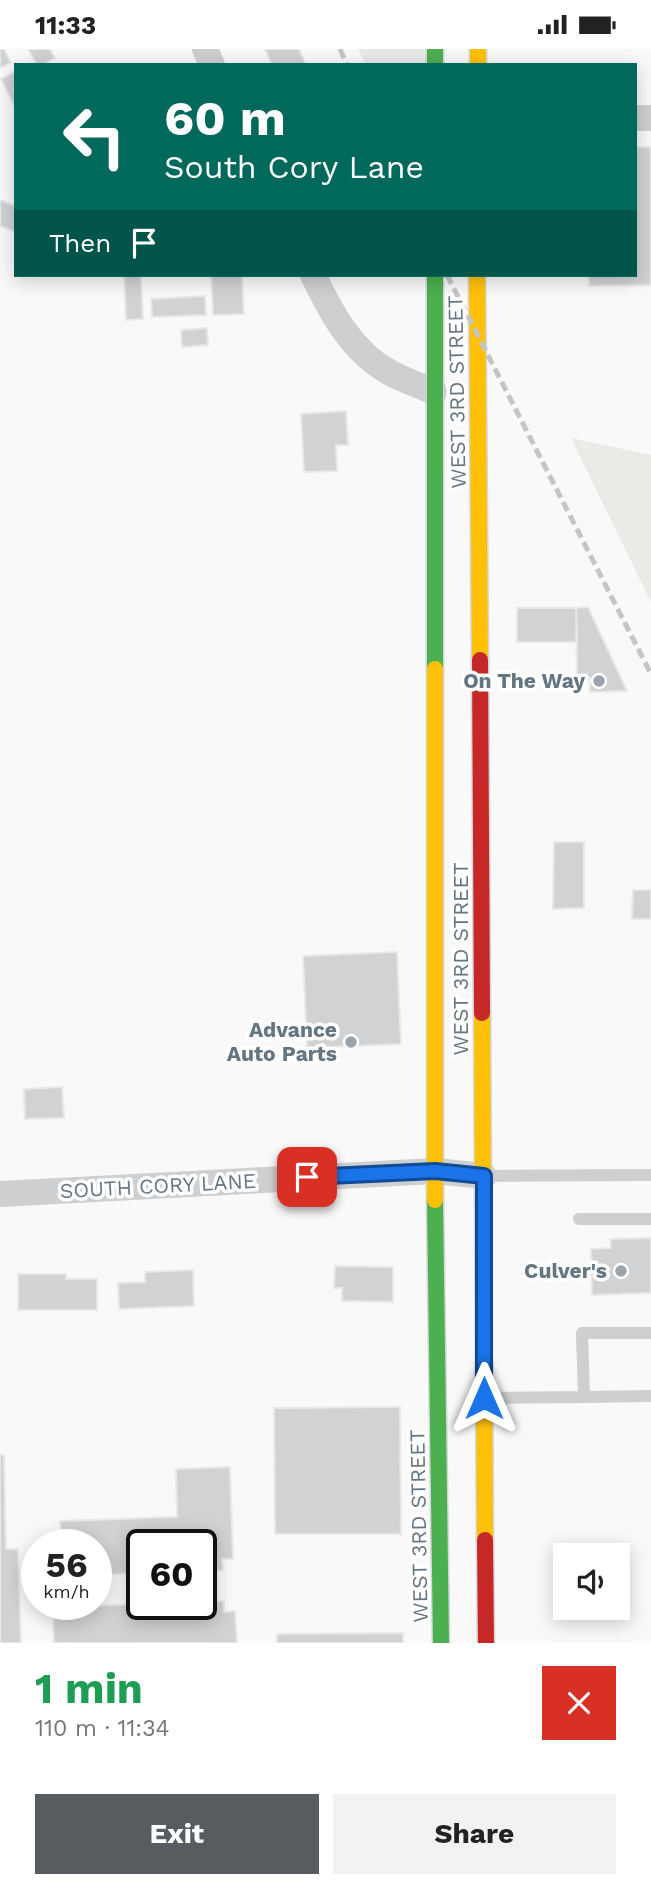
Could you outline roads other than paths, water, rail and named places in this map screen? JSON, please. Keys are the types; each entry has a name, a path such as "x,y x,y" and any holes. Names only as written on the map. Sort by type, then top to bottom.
{"main road":[{"name":"WEST 3RD STREET","path":"435,277 435,1171 441,1643"},
{"name":"WEST 3RD STREET","path":"477,277 486,1643"},
{"path":"434,392 452,438"},
{"path":"462,474 481,613"}],"street":[{"path":"314,277 334,319 361,351 388,372 434,392"},
{"name":"SOUTH CORY LANE","path":"0,1194 435,1171 484,1176"}],"lane":[{"path":"484,1176 651,1175"},
{"path":"579,1219 648,1221"},
{"path":"584,1397 582,1332 651,1333"},
{"path":"484,1398 651,1396"}],"railway":[{"path":"340,49 346,63"},
{"path":"448,277 651,674"}],"place":[{"name":"On The Way","path":"599,681"},
{"name":"Advance Auto Parts","path":"351,1042"},
{"name":"Culver's","path":"621,1271"}]}
